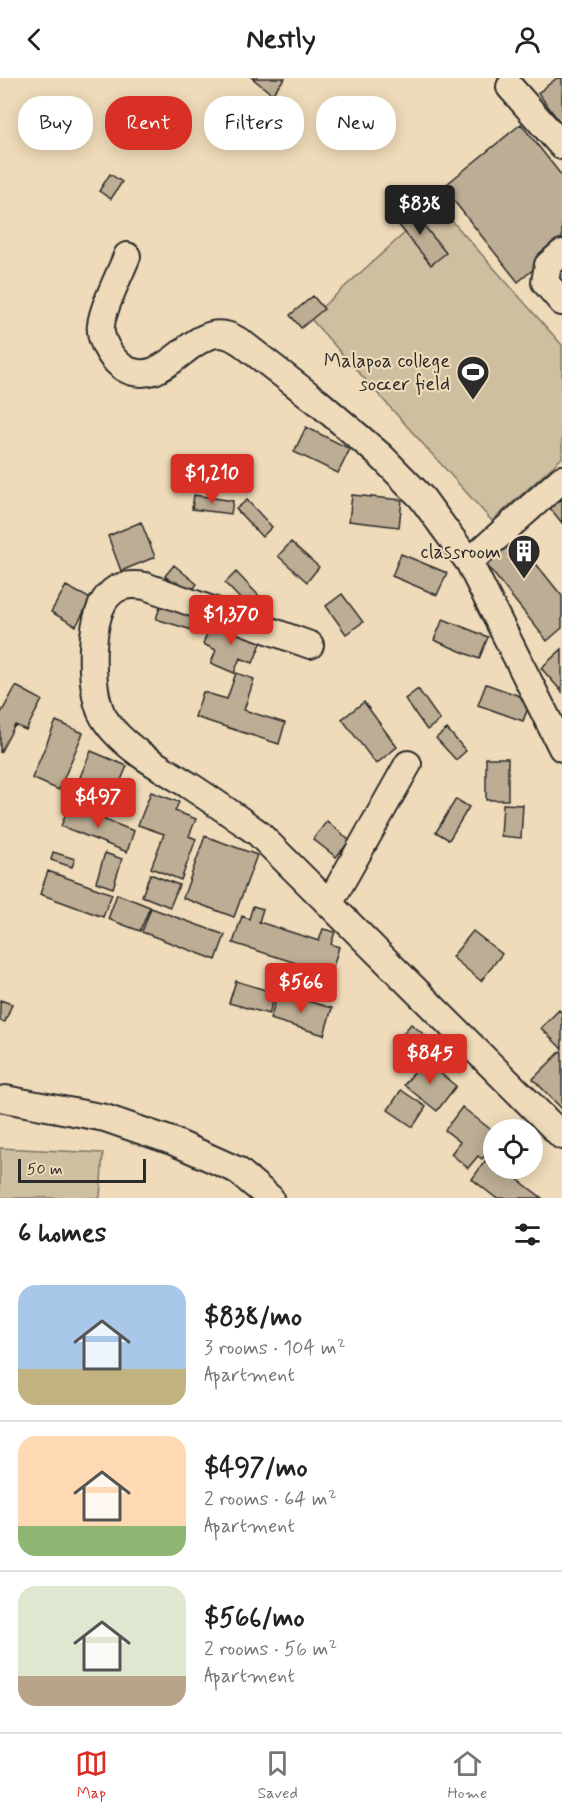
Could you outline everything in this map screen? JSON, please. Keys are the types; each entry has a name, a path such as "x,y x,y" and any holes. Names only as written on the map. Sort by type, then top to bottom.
{"street":[{"path":"510,87 562,146"},
{"path":"562,253 548,265 545,282 562,302"},
{"path":"127,256 101,324 104,342 115,361 123,369 146,373 158,369 205,338 216,334 232,337 318,402 381,456 422,498 469,562 562,748"},
{"path":"469,562 562,479"},
{"path":"310,645 155,589 134,584 120,587 110,593 102,604 97,619 93,655 85,685 106,721 122,738 149,760 258,833 562,1136"},
{"path":"329,903 408,764"},
{"path":"5,1100 105,1118 172,1141 237,1170 270,1198"}],"shaded area":[{"name":"Malapoa college soccer field","path":"437,204 562,345 562,458 492,521 310,318"},
{"path":"0,1148 103,1153 100,1198 0,1198"}],"building":[{"path":"252,78 285,78 272,94"},
{"path":"557,78 562,78 562,125 538,93"},
{"path":"521,124 562,176 562,246 518,282 443,187"},
{"path":"110,174 122,182 111,199 99,191"},
{"path":"409,207 446,253 431,265 394,219"},
{"path":"313,296 324,309 301,328 290,315"},
{"path":"306,427 350,449 338,473 294,452"},
{"path":"194,495 233,501 231,514 192,509"},
{"path":"352,495 402,500 399,527 349,521"},
{"path":"562,499 562,523 550,508"},
{"path":"247,500 272,527 262,537 236,509"},
{"path":"141,522 155,557 121,571 108,536"},
{"name":"classroom","path":"516,539 562,596 562,628 547,641 486,564"},
{"path":"291,542 319,567 307,582 278,556"},
{"path":"401,554 447,573 437,595 392,576"},
{"path":"174,565 197,584 188,595 165,576"},
{"path":"236,572 263,600 252,611 225,583"},
{"path":"66,586 91,599 76,626 51,612"},
{"path":"342,594 363,622 346,634 326,606"},
{"path":"161,604 197,615 192,630 156,619"},
{"path":"443,619 488,637 479,659 434,640"},
{"path":"212,621 262,641 253,663 240,658 234,673 211,663 216,650 203,644"},
{"path":"562,649 562,692 541,668"},
{"path":"236,673 254,679 244,710 285,723 279,744 195,717 203,692 227,699"},
{"path":"486,684 531,700 523,721 478,705"},
{"path":"16,686 42,700 26,730 15,725 0,753 0,715"},
{"path":"418,689 440,720 427,730 405,699"},
{"path":"364,702 397,747 376,764 342,719"},
{"path":"56,721 83,733 59,790 32,778"},
{"path":"447,729 466,751 456,760 436,738"},
{"path":"91,751 127,766 116,792 80,777"},
{"path":"486,758 508,758 508,800 486,800"},
{"path":"151,792 179,802 175,811 196,819 189,836 196,839 181,880 151,868 164,834 138,825"},
{"path":"456,799 469,807 449,840 436,832"},
{"path":"503,804 523,805 521,838 501,836"},
{"path":"69,806 134,831 127,852 61,826"},
{"path":"327,821 350,841 336,857 313,839"},
{"path":"205,836 257,855 234,917 183,898"},
{"path":"53,852 75,859 72,867 51,860"},
{"path":"105,853 122,859 113,888 96,882"},
{"path":"48,871 112,894 103,917 40,894"},
{"path":"150,874 179,885 170,907 142,896"},
{"path":"117,894 150,907 140,931 108,919"},
{"path":"253,906 263,909 259,922 319,941 323,929 335,932 331,944 339,947 331,974 233,943 242,916 249,919"},
{"path":"151,908 225,935 216,960 142,932"},
{"path":"473,931 502,954 481,981 452,957"},
{"path":"236,981 275,993 269,1014 229,1003"},
{"path":"278,993 332,1008 324,1035 270,1019"},
{"path":"0,1000 12,1004 5,1022 0,1021"},
{"path":"559,1010 562,1013 562,1049 541,1028"},
{"path":"411,1024 426,1036 410,1055 395,1043"},
{"path":"562,1052 562,1109 533,1079"},
{"path":"424,1060 456,1086 437,1111 404,1085"},
{"path":"401,1090 426,1107 413,1127 388,1110"},
{"path":"462,1107 483,1123 483,1158 478,1156 468,1168 451,1154 460,1142 445,1130"},
{"path":"483,1164 483,1179 517,1179 542,1198 496,1198 472,1179"}],"place":[{"name":"Malapoa college soccer field","path":"473,401"},
{"name":"classroom","path":"524,580"}]}
